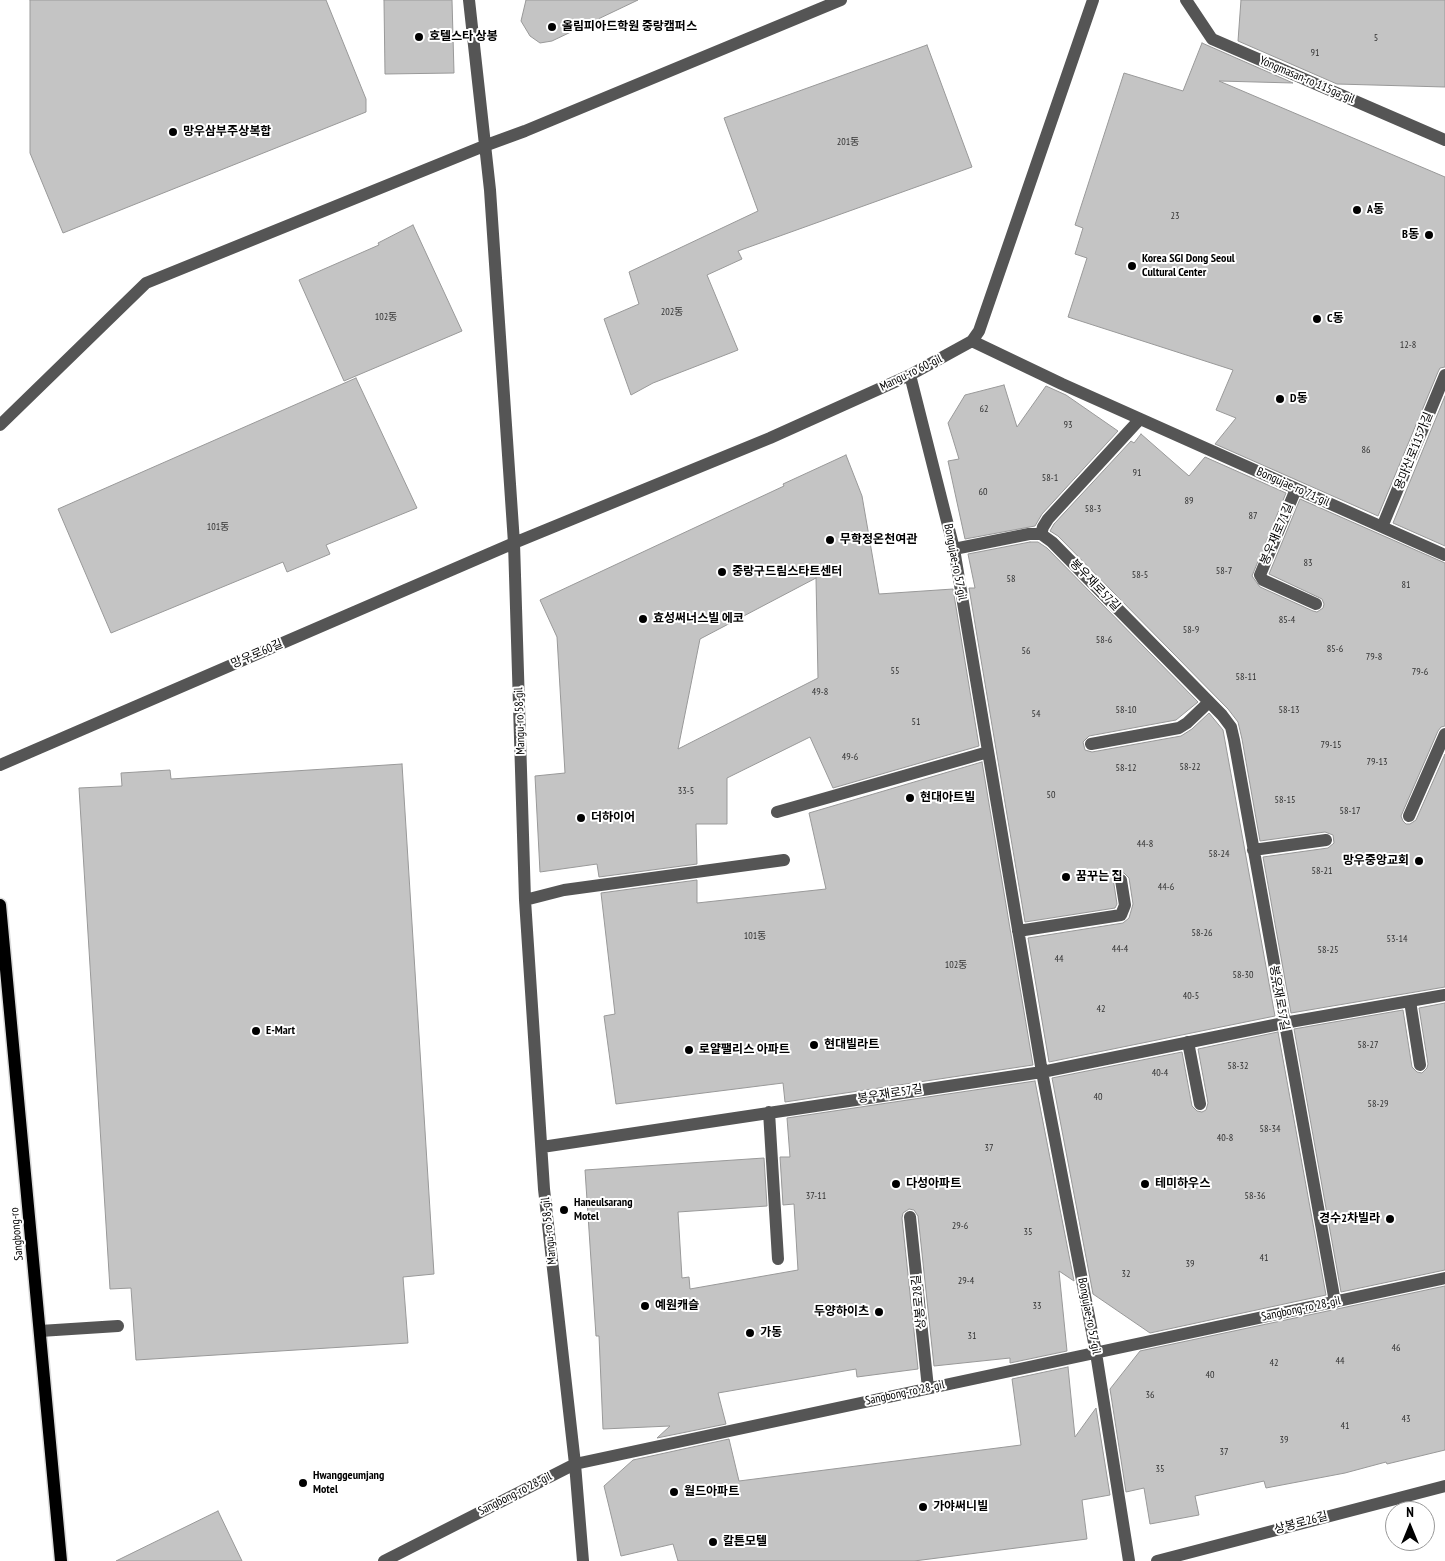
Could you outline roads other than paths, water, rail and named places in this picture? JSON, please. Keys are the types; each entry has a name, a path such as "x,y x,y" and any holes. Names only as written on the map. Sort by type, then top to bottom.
{"main road":[{"name":"Sangbong-ro","path":"0,905 61,1561"}],"street":[{"name":"Mangu-ro 58-gil","path":"469,0 490,190 514,542 525,900 544,1189 575,1464 583,1561"},
{"path":"0,425 146,283 525,131 841,0"},
{"path":"972,341 979,331 1093,0"},
{"name":"Yongmasan-ro 115ga-gil","path":"1186,0 1212,39 1445,140"},
{"name":"Mangu-ro 60-gil","path":"514,542 770,438 910,375 972,341"},
{"name":"Bongujae-ro 71-gil","path":"972,341 1140,419 1445,555"},
{"name":"Bongujae-ro 57-gil","path":"910,375 954,549 1042,1072 1096,1353 1129,1561"},
{"name":"용마산로115가길","path":"1382,527 1445,375"},
{"path":"954,549 1029,534 1041,534 1048,519 1140,419"},
{"name":"봉우재로71길","path":"1296,489 1260,575 1263,580 1316,604"},
{"name":"봉우재로57길","path":"1041,534 1052,542 1222,715 1231,727 1335,1302"},
{"name":"망우로60길","path":"0,765 514,542"},
{"path":"1091,744 1179,728 1209,702"},
{"path":"1410,816 1445,734"},
{"path":"777,812 988,752"},
{"path":"1253,850 1326,840"},
{"path":"525,900 564,890 784,860"},
{"path":"1018,931 1121,915 1125,906 1121,880"},
{"path":"1042,1072 1284,1022 1445,995"},
{"path":"1410,1001 1420,1066"},
{"path":"1188,1042 1200,1104"},
{"name":"봉우재로57길","path":"542,1147 1042,1072"},
{"path":"769,1112 778,1259"},
{"name":"상봉로28길","path":"910,1217 928,1388"},
{"name":"Sangbong-ro 28-gil","path":"384,1561 575,1464 1445,1278"},
{"path":"40,1331 118,1326"},
{"name":"상봉로26길","path":"1156,1561 1445,1486"}],"place":[{"name":"올림피아드학원 중랑캠퍼스","path":"552,27"},
{"name":"호텔스타 상봉","path":"419,37"},
{"name":"망우삼부주상복합","path":"173,132"},
{"name":"A동","path":"1357,210"},
{"name":"B동","path":"1429,235"},
{"name":"Korea SGI Dong Seoul Cultural Center","path":"1132,266"},
{"name":"C동","path":"1317,319"},
{"name":"D동","path":"1280,399"},
{"name":"무학정온천여관","path":"830,540"},
{"name":"중랑구드림스타트센터","path":"722,572"},
{"name":"효성써너스빌 에코","path":"643,619"},
{"name":"현대아트빌","path":"910,798"},
{"name":"더하이어","path":"581,818"},
{"name":"망우중앙교회","path":"1419,861"},
{"name":"꿈꾸는 집","path":"1066,877"},
{"name":"E-Mart","path":"256,1031"},
{"name":"현대빌라트","path":"814,1045"},
{"name":"로얄팰리스 아파트","path":"689,1050"},
{"name":"다성아파트","path":"896,1184"},
{"name":"테미하우스","path":"1145,1184"},
{"name":"Haneulsarang Motel","path":"564,1210"},
{"name":"경수2차빌라","path":"1390,1219"},
{"name":"예원캐슬","path":"645,1306"},
{"name":"두양하이츠","path":"879,1312"},
{"name":"가동","path":"750,1333"},
{"name":"Hwanggeumjang Motel","path":"303,1483"},
{"name":"월드아파트","path":"674,1492"},
{"name":"가야써니빌","path":"923,1507"},
{"name":"칼튼모텔","path":"713,1542"}]}
